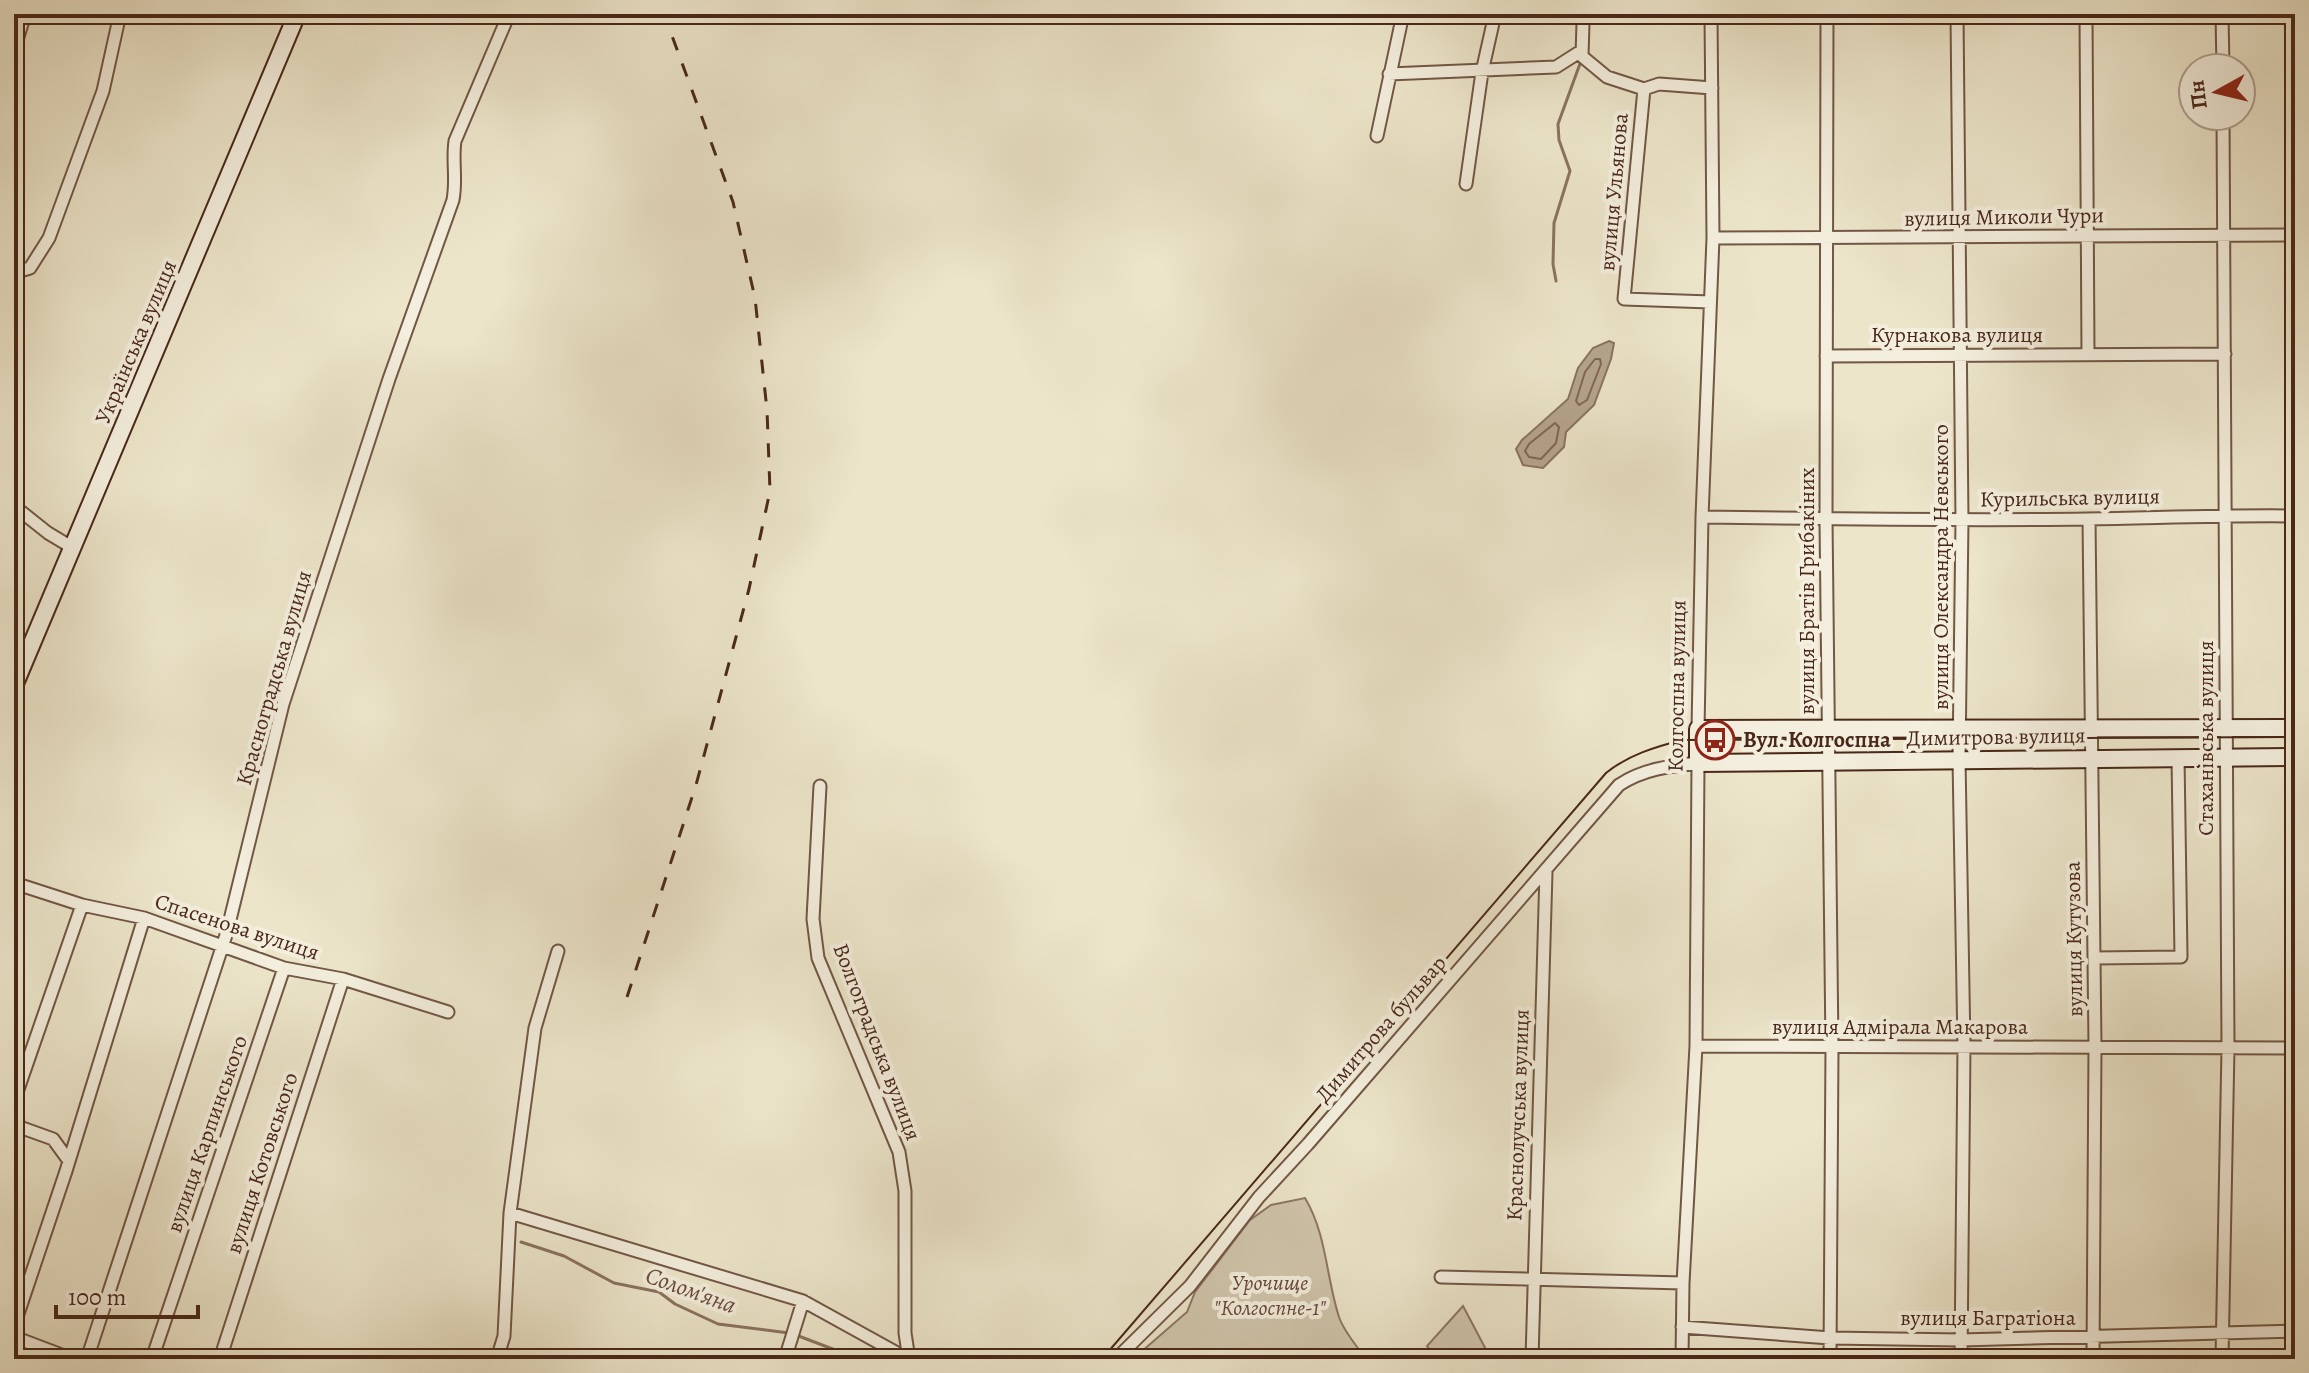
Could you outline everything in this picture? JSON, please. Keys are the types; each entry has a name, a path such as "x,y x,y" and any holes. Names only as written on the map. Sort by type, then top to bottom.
{"street":[{"path":"14,50 25,14"},
{"path":"14,269 30,268 49,238 103,91 120,14"},
{"name":"Українська вулиця","path":"14,686 297,14"},
{"name":"Красноградська вулиця","path":"87,1359 222,947 246,863 283,704 389,379 453,200 457,183 453,154 455,141 509,14"},
{"path":"1377,136 1403,14"},
{"path":"1466,184 1482,72 1495,14"},
{"path":"1582,56 1583,23 1587,14"},
{"name":"Колгоспна вулиця","path":"1682,1359 1696,1046 1702,517 1713,238 1711,14"},
{"name":"вулиця Братів Грибакіних","path":"1827,14 1826,519 1832,1048 1830,1359"},
{"name":"вулиця Олександра Невського","path":"1957,14 1962,520 1959,759 1964,1047 1961,1359"},
{"path":"2086,14 2088,354"},
{"path":"2222,14 2223,52"},
{"path":"1389,74 1556,67 1578,53 1607,77 1644,89 1659,84 1712,88"},
{"name":"вулиця Ульянова","path":"1644,89 1624,299 1710,302"},
{"name":"Стаханівська вулиця","path":"2222,1359 2228,1048 2223,132"},
{"name":"вулиця Миколи Чури","path":"1713,238 2295,235"},
{"name":"Курнакова вулиця","path":"1826,356 2225,354"},
{"path":"14,506 73,548"},
{"name":"Курильська вулиця","path":"1702,517 1962,520 2225,514 2295,516"},
{"name":"вулиця Кутузова","path":"2089,519 2095,1046 2093,1359"},
{"name":"Димитрова вулиця","path":"1698,729 2295,728"},
{"path":"2094,958 2181,957 2178,757"},
{"name":"Димитрова вулиця","path":"1698,763 2295,757"},
{"name":"Димитрова бульвар","path":"1116,1359 1190,1286 1259,1197 1619,785 1632,775 1649,770 1698,763"},
{"name":"Волгоградська вулиця","path":"820,786 813,919 818,958 901,1161 905,1191 905,1333 909,1359"},
{"name":"Краснолучська вулиця","path":"1532,1359 1546,871"},
{"name":"Спасенова вулиця","path":"14,883 82,905 144,918 284,968 343,979 448,1012"},
{"path":"14,1101 82,905"},
{"path":"14,1326 144,918"},
{"path":"497,1359 504,1336 510,1213 535,1028 558,951"},
{"name":"вулиця Карпинського","path":"152,1359 284,968"},
{"name":"вулиця Котовського","path":"220,1359 343,979"},
{"name":"вулиця Адмірала Макарова","path":"1696,1046 2295,1048"},
{"path":"14,1125 53,1139 69,1161"},
{"path":"510,1213 803,1301 909,1359"},
{"path":"1441,1277 1683,1283"},
{"path":"785,1359 803,1301"},
{"name":"вулиця Багратіона","path":"1682,1327 1830,1338 1961,1340 2295,1331"},
{"path":"14,1337 72,1359"}],"green space":[{"name":"Урочище \"Колгоспне-1\"","path":"1305,1198 1322,1241 1339,1317 1366,1359 1133,1359 1187,1312 1195,1292 1250,1220 1271,1205"},
{"path":"1463,1306 1491,1359 1436,1359 1427,1346"}],"water":[{"path":"1609,341 1614,343 1611,359 1594,405 1566,432 1564,447 1543,468 1523,465 1516,449 1522,440 1568,399 1578,368 1593,348"}],"waterway":[{"path":"1556,281 1553,264 1554,223 1570,171 1559,140 1558,124 1581,61"},
{"name":"Солом'яна","path":"521,1242 564,1256 614,1283 659,1292 675,1304 718,1324 789,1333"},
{"name":"Солом'яна","path":"796,1335 851,1359"}],"tram line":[{"path":"1102,1359 1606,773 1623,761 1682,740 2295,737"}],"railway":[{"path":"627,997 696,785 749,589 770,491 767,410 755,298 733,202 664,14"}],"place":[{"name":"Вул. Колгоспна","path":"1715,740"}]}
